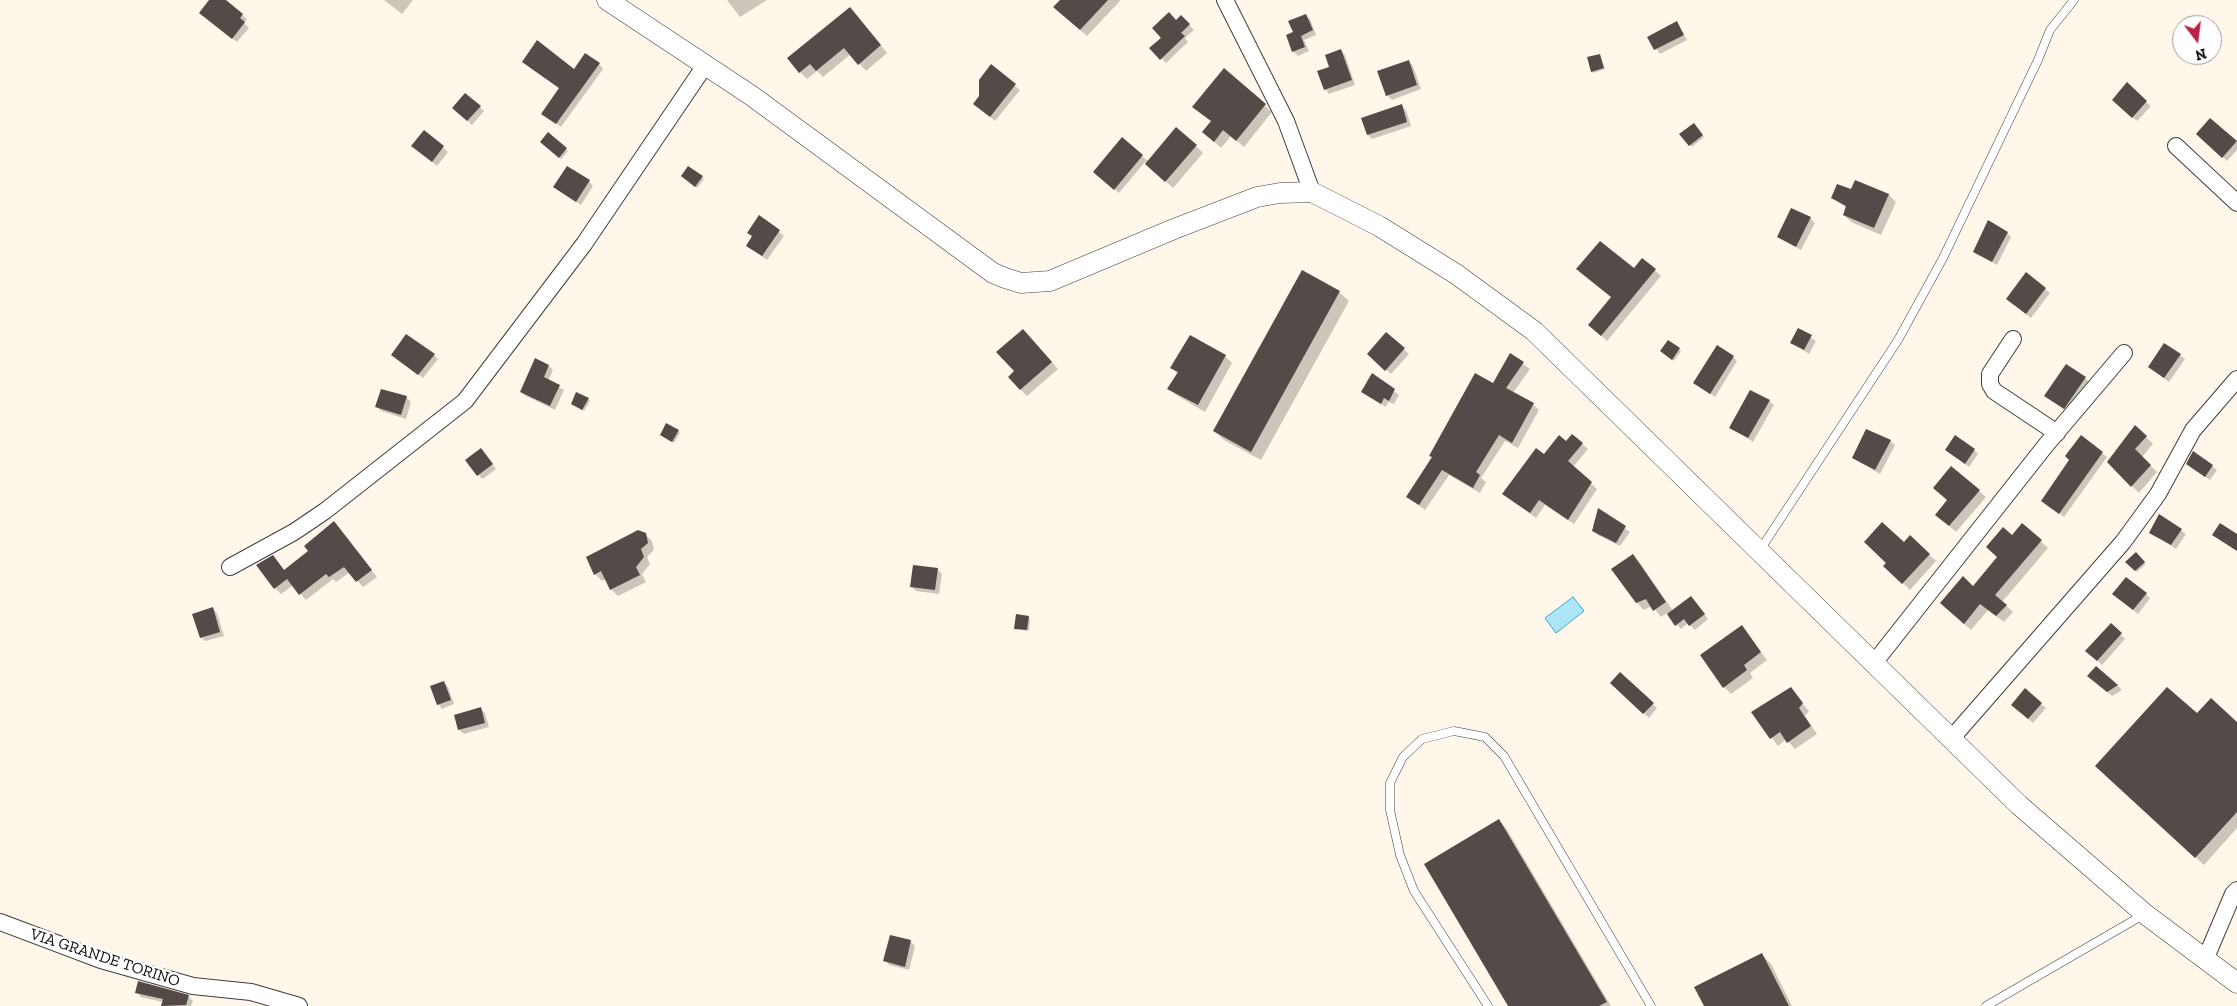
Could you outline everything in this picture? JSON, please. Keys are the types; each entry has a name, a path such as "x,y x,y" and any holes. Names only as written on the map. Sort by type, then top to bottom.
{"street":[{"path":"607,0 752,96 993,273 1021,283 1050,281 1174,229 1257,197 1280,193 1312,192 1379,226 1456,274 1534,331 2018,805 2145,914 2237,983"},
{"path":"1225,0 1286,120 1312,192"},
{"path":"230,567 294,532 465,401 584,244 706,64"},
{"path":"2176,146 2237,202"},
{"path":"2012,339 1990,374 1990,384 1994,391 2057,432"},
{"path":"1874,663 2057,432 2124,353"},
{"path":"1951,739 2123,542 2158,494 2193,430 2237,379"},
{"path":"2205,960 2237,890"},
{"name":"VIA GRANDE TORINO","path":"0,922 101,960 193,986 252,992 299,1006"}],"lane":[{"path":"1759,551 1898,340 1943,258 2038,60 2050,30 2074,0"},
{"path":"1488,1006 1414,891 1400,854 1390,810 1390,783 1404,757 1422,739 1454,731 1485,737 1504,756 1651,1006"},
{"path":"1986,1006 2145,914"}],"water":[{"path":"1573,597 1584,611 1556,633 1545,618"}],"building":[{"path":"209,0 226,0 243,14 240,18 245,22 232,39 199,13"},
{"path":"1060,0 1108,0 1080,30 1053,7"},
{"path":"850,7 881,45 858,65 844,48 816,71 810,64 799,73 787,58"},
{"path":"1169,12 1176,20 1181,15 1190,24 1181,33 1185,36 1160,60 1149,48 1161,38 1152,28"},
{"path":"1306,14 1313,30 1301,36 1305,47 1292,52 1286,35 1293,32 1288,21"},
{"path":"1677,21 1684,35 1654,50 1647,37"},
{"path":"537,40 574,69 585,53 600,63 556,124 541,114 559,88 522,62"},
{"path":"1341,49 1352,80 1324,90 1317,71 1329,67 1325,55"},
{"path":"1600,54 1604,68 1591,72 1587,57"},
{"path":"1409,60 1417,85 1386,96 1377,71"},
{"path":"991,64 1016,84 990,117 973,104 979,96 979,80"},
{"path":"1224,68 1266,104 1236,141 1223,130 1214,142 1202,132 1211,121 1192,107"},
{"path":"2127,82 2147,101 2132,118 2112,100"},
{"path":"465,93 481,106 467,121 452,108"},
{"path":"1402,104 1407,122 1367,135 1361,118"},
{"path":"2210,118 2237,141 2222,158 2196,134"},
{"path":"1694,123 1703,135 1689,146 1679,134"},
{"path":"1176,127 1197,145 1165,182 1145,164"},
{"path":"424,130 444,146 432,162 411,146"},
{"path":"548,132 567,148 559,158 540,142"},
{"path":"1122,137 1143,155 1114,190 1093,172"},
{"path":"567,166 590,180 576,202 553,187"},
{"path":"688,166 703,176 695,187 681,176"},
{"path":"1855,180 1889,194 1874,228 1843,215 1846,206 1831,198 1837,184 1851,189"},
{"path":"1791,208 1811,217 1796,247 1777,237"},
{"path":"759,215 780,230 762,256 746,246 752,236 747,233"},
{"path":"1988,220 2008,232 1992,262 1973,252"},
{"path":"1600,241 1634,268 1642,258 1656,269 1601,336 1588,325 1611,297 1576,269"},
{"path":"1302,270 1340,291 1251,452 1213,431"},
{"path":"2026,272 2046,288 2026,314 2006,299"},
{"path":"1798,328 1812,335 1804,350 1790,343"},
{"path":"1023,329 1052,362 1020,390 1008,377 1014,371 996,352"},
{"path":"1386,332 1405,348 1385,371 1367,354"},
{"path":"406,334 435,354 418,375 391,355"},
{"path":"1190,335 1226,355 1198,405 1167,389 1178,372 1170,368"},
{"path":"1668,340 1680,348 1672,360 1660,351"},
{"path":"2164,343 2181,354 2164,378 2148,367"},
{"path":"1717,345 1734,356 1710,394 1693,383"},
{"path":"1510,353 1524,362 1506,388 1534,403 1512,443 1499,435 1476,472 1480,475 1473,488 1442,470 1419,505 1406,497 1432,457 1429,456 1475,373 1493,383"},
{"path":"535,358 549,365 544,377 560,385 550,406 520,392"},
{"path":"2066,364 2086,377 2064,409 2044,396"},
{"path":"1372,373 1395,389 1389,401 1384,398 1381,404 1361,392"},
{"path":"381,389 407,396 401,415 375,407"},
{"path":"1750,390 1770,400 1748,438 1729,428"},
{"path":"576,392 589,398 582,410 571,404"},
{"path":"666,423 679,430 672,442 660,435"},
{"path":"2135,425 2147,436 2135,449 2151,465 2131,487 2107,462"},
{"path":"1866,429 1891,440 1875,470 1852,458"},
{"path":"1572,434 1583,443 1568,461 1592,482 1568,520 1539,500 1530,513 1502,494 1536,448 1544,454 1559,435 1566,441"},
{"path":"1955,435 1975,449 1965,464 1945,450"},
{"path":"2081,435 2103,452 2059,514 2041,501 2069,460 2065,456"},
{"path":"481,448 493,464 477,476 465,460"},
{"path":"2193,451 2213,465 2205,477 2186,464"},
{"path":"1951,466 1980,490 1949,526 1935,515 1947,500 1933,488"},
{"path":"1598,508 1626,526 1616,543 1592,531"},
{"path":"2159,514 2182,529 2171,545 2149,533"},
{"path":"334,521 372,570 356,582 344,567 329,577 326,574 299,595 287,579 274,589 256,565 273,555 284,570 308,551 304,546"},
{"path":"1882,522 1904,542 1910,535 1930,554 1902,584 1883,566 1886,563 1864,542"},
{"path":"2022,523 2042,540 1995,595 2007,605 1996,616 1980,604 1964,624 1940,603 1963,576 1973,586 1997,557 1986,547 2003,527 2012,535"},
{"path":"2220,523 2237,534 2237,551 2212,535"},
{"path":"638,530 646,533 648,543 641,549 644,557 636,567 640,575 610,590 601,571 594,575 586,557"},
{"path":"2136,552 2145,562 2135,571 2125,562"},
{"path":"1633,554 1666,602 1653,611 1646,599 1636,603 1611,569"},
{"path":"913,565 938,568 935,590 910,587"},
{"path":"2126,577 2147,593 2133,610 2112,594"},
{"path":"1691,596 1705,614 1689,626 1684,619 1675,626 1667,614"},
{"path":"213,607 220,632 200,638 192,614"},
{"path":"1016,614 1029,616 1027,630 1014,629"},
{"path":"2111,623 2122,633 2097,661 2085,651"},
{"path":"1742,625 1761,652 1744,665 1747,670 1723,688 1700,655"},
{"path":"2096,666 2118,685 2107,692 2087,676"},
{"path":"1620,672 1654,703 1643,714 1610,683"},
{"path":"444,681 451,700 437,705 430,686"},
{"path":"1791,687 1803,703 1799,708 1811,726 1787,743 1780,732 1770,739 1751,712"},
{"path":"2167,687 2197,713 2211,698 2237,722 2237,812 2195,858 2095,766"},
{"path":"2025,688 2042,703 2028,719 2011,705"},
{"path":"481,707 485,723 458,730 454,715"},
{"path":"1499,819 1607,1002 1599,1006 1508,1006 1424,864"},
{"path":"890,935 911,940 905,967 883,961"},
{"path":"1762,953 1789,1006 1704,1006 1694,987"},
{"path":"138,981 189,995 186,1005 161,1006 163,999 135,993"}]}
